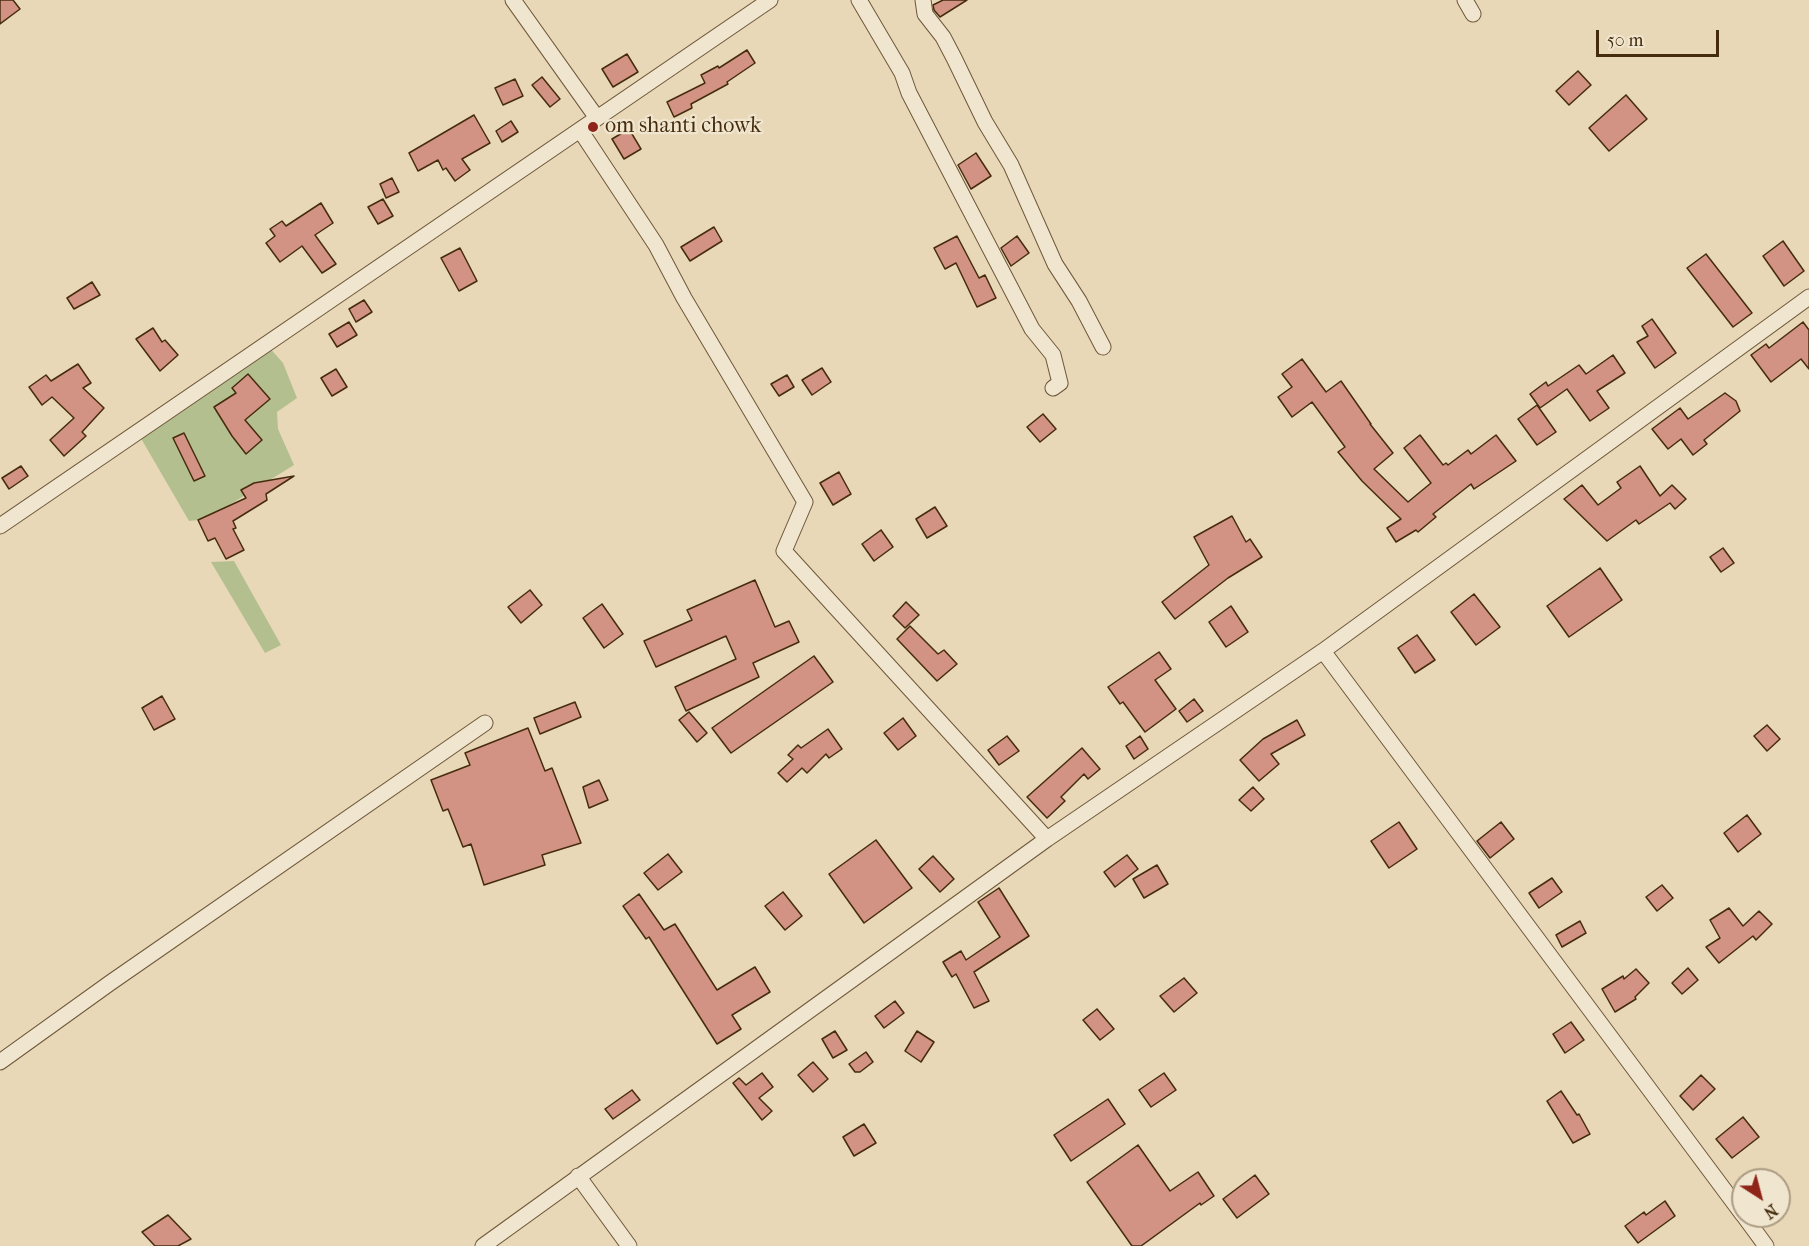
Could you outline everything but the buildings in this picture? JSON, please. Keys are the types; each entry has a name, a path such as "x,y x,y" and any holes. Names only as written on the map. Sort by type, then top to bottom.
{"street":[{"path":"513,0 597,118"},
{"path":"0,526 770,0"},
{"path":"860,0 902,73 909,93 1032,328 1053,355 1060,382 1053,388"},
{"path":"923,0 925,14 943,37 985,122 1011,165 1055,264 1079,301 1103,347"},
{"path":"580,130 656,245 684,298 805,501 784,551 1047,839"},
{"path":"483,1246 1047,839 1323,651 1809,297"},
{"path":"1323,651 1731,1198"},
{"path":"0,1062 485,723"},
{"path":"578,1176 629,1246"},
{"path":"1753,1228 1766,1246"}],"green space":[{"path":"268,346 283,363 297,398 277,412 278,429 294,465 226,507 198,520 189,521 139,435"},
{"path":"234,561 281,645 265,653 211,562"}],"place":[{"name":"om shanti chowk","path":"593,127"}]}
